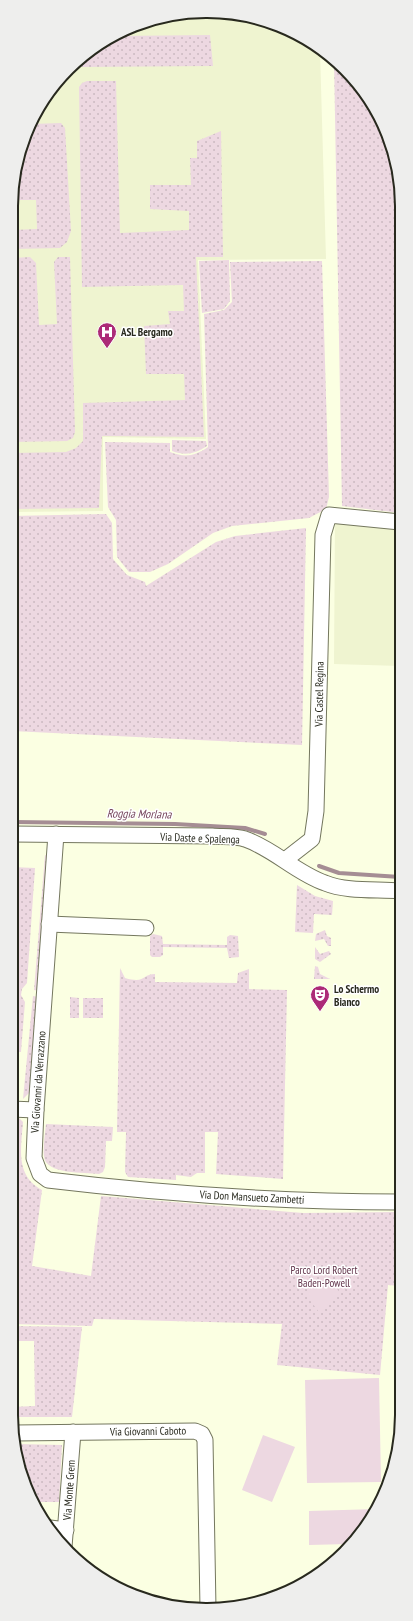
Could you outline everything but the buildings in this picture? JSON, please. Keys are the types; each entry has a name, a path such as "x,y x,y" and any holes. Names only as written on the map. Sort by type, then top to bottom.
{"street":[{"name":"Via Castel Regina","path":"285,860 312,838 316,811 323,535 329,515 395,522"},
{"name":"Via Daste e Spalenga","path":"18,834 212,836 244,839 264,848 285,860 298,870 325,884 343,887 395,891"},
{"name":"Via Giovanni da Verrazzano","path":"56,834 36,1110 34,1158 40,1174 48,1180 104,1186"},
{"path":"50,924 146,928"},
{"path":"18,1109 36,1110"},
{"name":"Via Don Mansueto Zambetti","path":"104,1186 210,1195 332,1202 395,1202"},
{"name":"Via Giovanni Caboto","path":"19,1433 195,1431 202,1434 205,1440 208,1603"},
{"name":"Via Monte Grem","path":"65,1539 73,1432"},
{"path":"57,1529 66,1530"}],"shaded area":[{"name":"ASL Bergamo","path":"194,18 219,18 255,24 279,32 301,43 320,56 326,259 198,260 206,439 103,437 103,511 18,512 18,194 24,158 32,134 43,112 73,73 112,43 134,32 158,24"},
{"path":"335,521 395,529 395,666 334,664"}],"green space":[{"path":"210,35 213,66 82,67 82,65 92,57 125,36"},
{"path":"334,68 356,92 376,123 389,158 395,194 395,512 342,506"},
{"path":"87,81 116,81 120,233 189,230 189,211 150,209 150,185 191,185 190,158 197,158 197,141 221,131 223,257 196,257 204,437 102,436 99,508 18,509 18,453 66,452 76,448 83,441 83,403 185,400 184,374 146,374 144,326 170,324 168,311 184,311 183,285 82,287 79,87 82,83"},
{"path":"61,123 65,128 71,231 67,242 60,248 18,249 18,230 37,229 36,200 18,200 24,158 37,124"},
{"path":"30,257 36,263 39,325 57,324 54,262 58,257 70,257 75,432 73,438 67,441 18,442 18,258"},
{"path":"229,260 230,301 224,309 202,313 199,261"},
{"path":"322,261 329,497 326,509 309,518 232,526 213,533 168,564 150,572 129,572 117,557 116,520 108,507 105,442 170,443 170,452 180,455 194,454 208,447 204,314 224,310 232,302 230,262"},
{"path":"172,440 206,441 207,446 198,451 186,454 172,451"},
{"path":"106,514 112,523 113,559 127,575 145,582 146,586 216,542 235,536 306,528 302,745 18,731 18,516"},
{"path":"45,855 48,856 39,991 34,990"},
{"path":"18,867 35,868 27,983 22,989 21,995 25,1002 21,1052 18,1052"},
{"path":"297,885 315,896 333,901 332,915 314,914 313,933 295,932"},
{"path":"325,930 327,936 331,938 331,946 328,946 324,939 315,941 316,934"},
{"path":"153,934 162,936 163,944 227,945 227,937 230,935 238,936 239,957 229,958 227,948 163,947 163,955 160,957 152,957 150,955 150,936"},
{"path":"315,947 320,954 329,951 331,954 320,962 315,959"},
{"path":"315,966 318,967 320,974 330,979 314,979"},
{"path":"120,968 125,978 132,980 137,980 151,974 155,974 155,982 237,983 238,973 249,969 249,989 287,990 283,1179 216,1174 218,1132 205,1132 205,1173 197,1173 191,1177 176,1175 176,1180 128,1177 125,1172 126,1132 117,1132"},
{"path":"33,996 38,997 31,1091 23,1099"},
{"path":"70,997 79,998 79,1018 70,1018"},
{"path":"83,998 103,998 103,1018 83,1018"},
{"name":"Parco Lord Robert Baden-Powell","path":"18,1118 23,1122 21,1151 24,1169 27,1177 33,1184 42,1190 32,1266 91,1276 101,1196 303,1213 395,1212 395,1286 388,1285 380,1375 277,1365 282,1324 94,1319 92,1326 18,1324"},
{"path":"46,1124 113,1127 112,1141 106,1141 105,1167 103,1172 99,1174 76,1172 58,1170 51,1167 46,1162 44,1156"},
{"path":"327,1276 341,1294 319,1312 305,1294"},
{"path":"18,1326 82,1327 72,1417 18,1417 18,1407 35,1406 34,1341 18,1341"},
{"path":"379,1378 381,1482 307,1483 305,1380"},
{"path":"263,1435 295,1447 272,1502 242,1490"},
{"path":"21,1444 62,1445 59,1502 39,1502 32,1487 24,1463"},
{"path":"370,1509 343,1544 309,1545 309,1511"}],"waterway":[{"name":"Roggia Morlana","path":"18,822 175,824 245,828 265,834"},
{"name":"Roggia Morlana","path":"319,866 339,873 395,877"}],"place":[{"name":"ASL Bergamo","path":"107,349"},
{"name":"Lo Schermo Bianco","path":"320,1012"}]}
